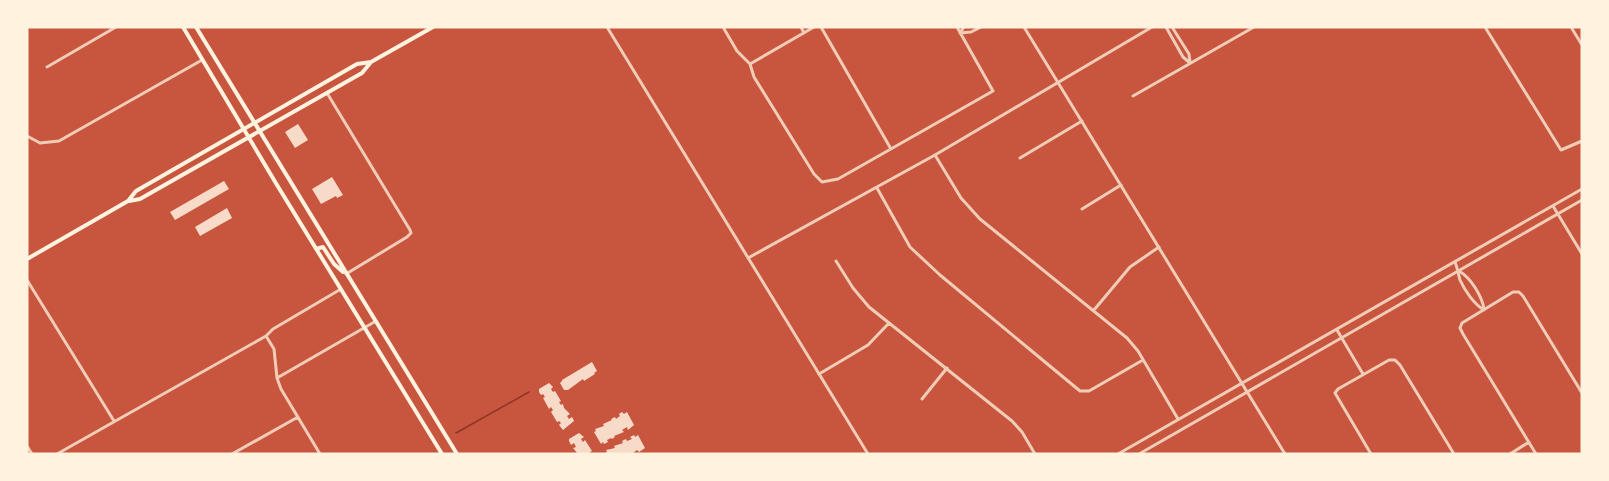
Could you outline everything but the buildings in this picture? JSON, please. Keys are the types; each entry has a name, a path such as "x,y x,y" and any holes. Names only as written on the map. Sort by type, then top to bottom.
{"main road":[{"path":"183,27 442,454"},
{"path":"196,27 457,454"},
{"path":"27,259 128,201 140,199 249,138 362,73 371,62 433,27"},
{"path":"128,201 136,191 357,64 371,62"},
{"path":"316,249 323,247 334,264 346,274"}],"street":[{"path":"47,67 116,27"},
{"path":"606,27 868,454"},
{"path":"723,27 737,51 750,64 754,77 814,174 822,182 838,179 993,91 957,27"},
{"path":"801,27 804,33"},
{"path":"750,64 814,27"},
{"path":"821,27 891,149"},
{"path":"960,33 964,27"},
{"path":"960,33 971,32 981,27"},
{"path":"1024,27 1285,454"},
{"path":"748,258 936,155 1152,27"},
{"path":"1166,27 1183,57 1190,63"},
{"path":"1172,27 1189,54 1190,63"},
{"path":"1133,96 1254,27"},
{"path":"1485,27 1561,150 1582,141"},
{"path":"1571,27 1582,45"},
{"path":"27,136 40,143 59,141 202,60"},
{"path":"327,93 409,226 411,233 402,241 346,274"},
{"path":"1020,158 1082,121"},
{"path":"936,155 961,198 980,219 1127,338 1143,360 1178,419"},
{"path":"1082,209 1121,185"},
{"path":"877,188 910,247 940,275 1080,391 1089,391 1143,360"},
{"path":"1118,454 1582,189"},
{"path":"1139,454 1582,200"},
{"path":"1552,206 1582,254"},
{"path":"1093,310 1130,267 1158,247"},
{"path":"836,261 860,297 889,323 1012,421 1022,432 1035,454"},
{"path":"1455,262 1459,278 1476,305 1484,310"},
{"path":"1459,271 1467,276 1482,301 1484,310"},
{"path":"27,280 115,422"},
{"path":"57,454 266,336 273,329 341,290"},
{"path":"1536,454 1460,328 1462,323 1513,292 1519,292 1582,393"},
{"path":"277,378 375,321"},
{"path":"819,374 868,345 889,323"},
{"path":"1337,330 1363,374"},
{"path":"266,336 274,349 277,378 281,389 320,454"},
{"path":"1371,454 1335,393 1363,374 1389,360 1395,360 1454,454"},
{"path":"922,399 946,368"},
{"path":"232,454 298,417"},
{"path":"1510,454 1529,442"},
{"path":"27,446 32,454"}],"waterway":[{"path":"456,433 529,392"}]}
